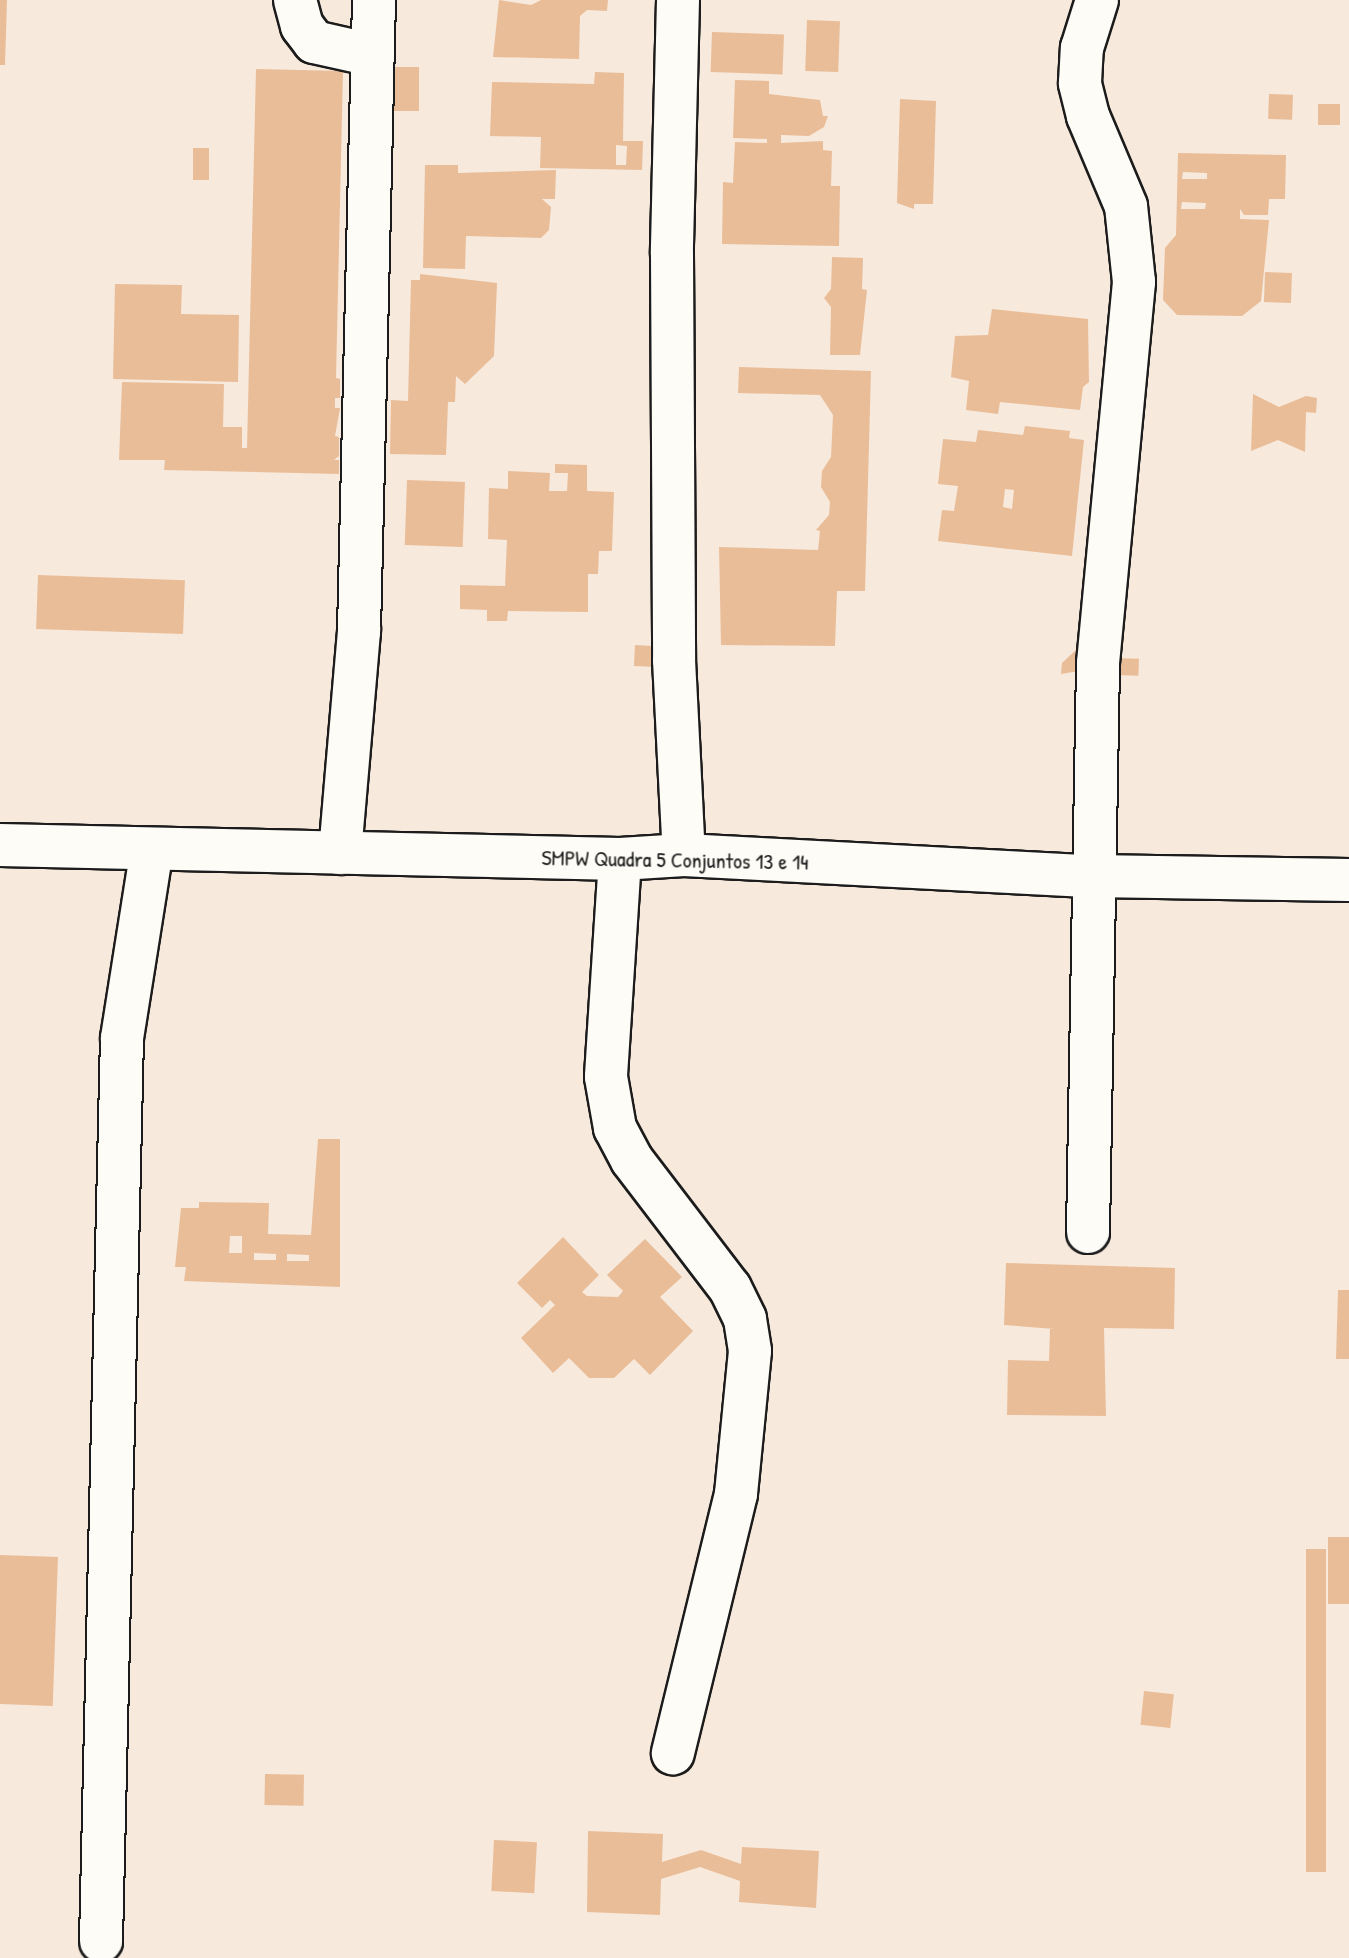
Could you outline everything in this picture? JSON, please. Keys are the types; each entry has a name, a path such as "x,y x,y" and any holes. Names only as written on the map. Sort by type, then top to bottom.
{"street":[{"path":"295,0 302,26 314,42 372,55"},
{"path":"340,853 359,631 374,0"},
{"path":"678,0 672,254 674,644 684,855"},
{"path":"1088,1232 1091,876 1098,663 1134,282 1126,206 1088,116 1080,83 1082,48 1097,0"},
{"name":"SMPW Quadra 5 Conjuntos 13 e 14","path":"0,845 620,859 684,855 1091,876 1349,880"},
{"path":"101,1941 122,1038 152,849"},
{"path":"620,859 606,1077 615,1128 632,1160 730,1288 745,1319 750,1351 736,1494 673,1753"}],"building":[{"path":"0,0 7,0 5,65 0,65"},
{"path":"499,0 531,5 541,0 608,0 607,11 587,10 580,16 579,59 493,57"},
{"path":"807,20 840,21 838,72 805,71"},
{"path":"712,32 784,35 783,74 711,72"},
{"path":"393,67 419,67 419,111 393,111"},
{"path":"256,69 343,71 336,378 340,379 340,398 335,398 335,408 340,408 335,436 339,437 339,456 334,460 339,460 339,474 164,470 165,460 119,460 122,382 224,384 223,427 242,427 242,448 247,448"},
{"path":"595,72 624,73 623,141 643,141 642,170 540,168 541,137 490,136 492,82 594,84","holes":["616,145 627,146 626,165 616,165"]},
{"path":"735,80 769,81 769,94 820,100 823,116 828,116 824,127 809,136 781,135 781,143 823,141 823,150 832,151 831,186 840,186 839,246 722,244 723,182 733,183 735,142 767,143 767,139 733,138"},
{"path":"1269,94 1293,95 1292,120 1268,119"},
{"path":"900,99 936,101 933,204 914,204 914,209 897,203"},
{"path":"1318,104 1340,104 1340,125 1318,125"},
{"path":"193,148 209,148 209,180 193,180"},
{"path":"1178,153 1286,155 1285,199 1269,199 1268,215 1244,215 1240,209 1240,219 1269,220 1261,301 1242,316 1177,315 1163,300 1165,248 1176,235","holes":["1183,172 1207,173 1207,179 1182,179","1182,202 1206,203 1205,209 1181,209"]},
{"path":"425,165 458,165 458,173 556,170 555,199 542,199 551,207 549,230 541,238 466,236 465,269 423,268"},
{"path":"832,257 863,258 862,289 867,290 860,355 830,355 831,307 824,298 831,289"},
{"path":"1265,272 1292,273 1291,303 1264,302"},
{"path":"420,274 497,283 494,356 465,384 456,376 455,402 448,402 446,455 390,454 391,400 408,401 411,280 420,280"},
{"path":"115,284 182,285 181,314 239,315 238,382 113,379"},
{"path":"992,309 1088,319 1089,382 1083,387 1080,410 1000,402 998,414 966,410 969,381 951,377 955,336 988,335"},
{"path":"739,367 871,371 865,591 837,591 835,646 721,645 719,547 818,550 820,531 816,530 829,515 830,502 821,487 822,471 831,457 833,415 820,395 738,393"},
{"path":"1253,394 1279,407 1306,396 1317,398 1316,413 1306,412 1305,452 1278,440 1251,451"},
{"path":"1025,426 1070,431 1069,438 1084,440 1072,556 938,541 942,510 954,511 958,486 938,484 943,439 976,442 978,430 1023,435","holes":["1005,489 1014,490 1012,509 1003,507"]},
{"path":"555,464 587,465 587,491 614,492 612,551 599,551 598,574 588,574 588,612 508,611 507,621 487,621 487,610 460,609 460,585 505,586 507,540 488,539 489,488 508,489 508,471 550,473 549,491 567,491 568,473 555,473"},
{"path":"407,480 465,482 463,547 405,545"},
{"path":"38,575 185,580 183,634 36,629"},
{"path":"635,645 657,646 656,667 634,666"},
{"path":"1078,648 1086,656 1079,671 1061,674 1062,663"},
{"path":"1115,658 1139,659 1138,676 1114,675"},
{"path":"318,1139 340,1139 340,1287 184,1281 186,1267 175,1267 181,1208 199,1208 199,1202 269,1203 268,1234 311,1235","holes":["230,1236 242,1236 242,1253 229,1253","254,1253 276,1254 276,1260 254,1260","287,1254 309,1255 309,1261 287,1261"]},
{"path":"563,1237 599,1275 582,1292 587,1296 618,1297 623,1291 607,1275 645,1239 682,1277 660,1297 693,1331 650,1375 634,1359 614,1378 589,1378 569,1358 553,1373 521,1338 555,1305 550,1300 542,1308 517,1283"},
{"path":"1006,1263 1175,1268 1174,1329 1104,1328 1106,1416 1007,1415 1008,1360 1049,1361 1050,1329 1055,1329 1004,1325"},
{"path":"1338,1290 1349,1290 1349,1359 1336,1359"},
{"path":"1328,1537 1349,1537 1349,1604 1328,1604"},
{"path":"1306,1549 1326,1549 1326,1872 1306,1872"},
{"path":"0,1555 58,1557 53,1706 0,1704"},
{"path":"1144,1691 1174,1694 1170,1728 1140,1725"},
{"path":"265,1774 304,1775 303,1806 264,1805"},
{"path":"588,1831 663,1834 662,1862 701,1850 741,1864 742,1847 819,1851 816,1908 739,1902 740,1881 700,1867 661,1879 660,1915 587,1912"},
{"path":"494,1840 537,1842 534,1893 491,1891"}]}
